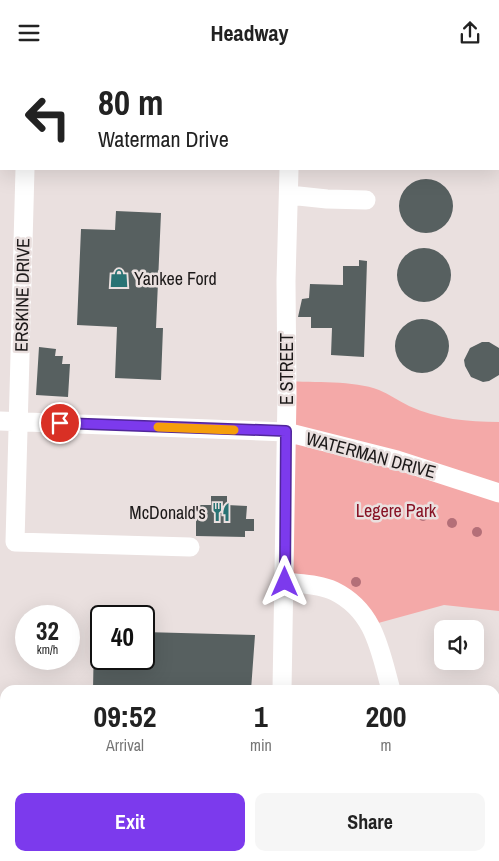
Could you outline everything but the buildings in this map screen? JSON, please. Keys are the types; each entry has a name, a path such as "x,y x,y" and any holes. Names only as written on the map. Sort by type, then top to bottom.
{"street":[{"name":"ERSKINE DRIVE","path":"25,170 15,542 190,547"},
{"name":"E STREET","path":"282,685 285,582 286,281 289,170"},
{"path":"289,195 366,200"},
{"name":"WATERMAN DRIVE","path":"0,421 286,431 397,460 499,493"},
{"path":"285,582 334,591 358,607 374,629 391,685"}],"green space":[{"name":"Legere Park","path":"287,381 369,387 386,393 409,406 442,417 499,422 499,611 444,605 371,625 358,607 285,582"}],"slow traffic":[{"path":"158,427 234,430"}],"place":[{"name":"Yankee Ford","path":"119,278"},
{"name":"McDonald's","path":"221,512"}],"route":[{"path":"60,423 286,431 285,582"}]}
